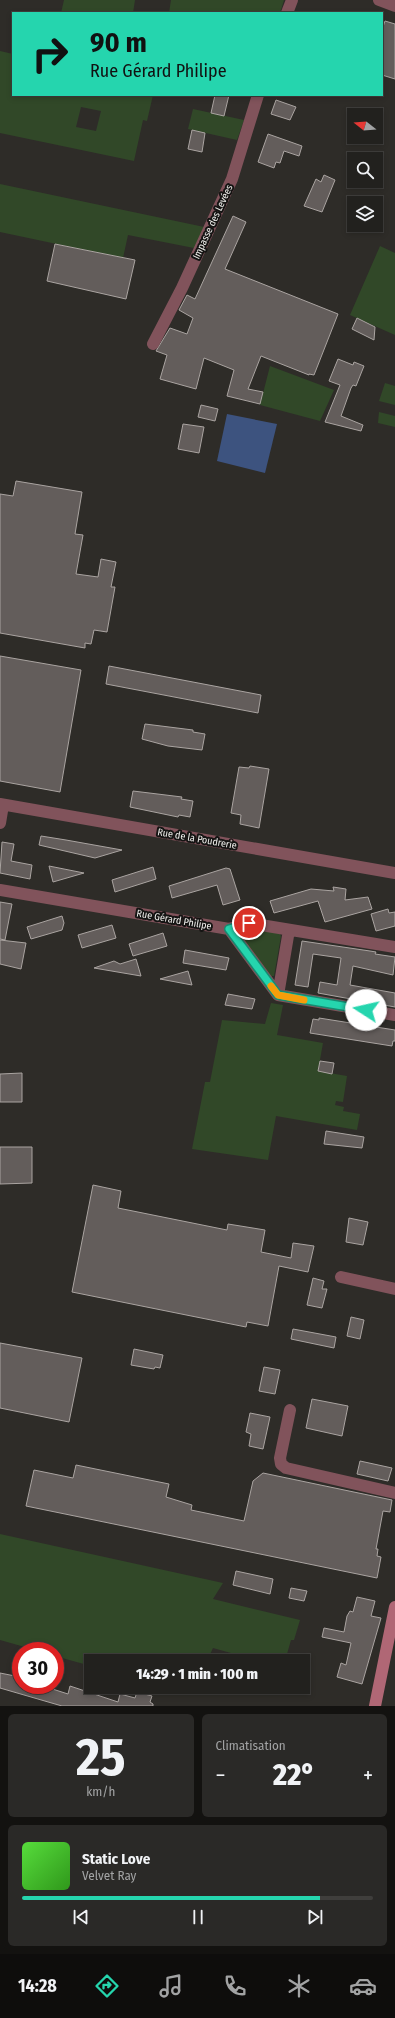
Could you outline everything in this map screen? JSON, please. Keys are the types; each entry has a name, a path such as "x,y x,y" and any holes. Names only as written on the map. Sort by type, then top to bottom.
{"street":[{"path":"287,12 292,0"},
{"path":"379,0 395,6"},
{"name":"Impasse des Levées","path":"153,344 182,288 232,179 258,96"},
{"path":"0,822 2,805"},
{"name":"Rue de la Poudrerie","path":"2,805 395,873"},
{"name":"Rue Gérard Philipe","path":"0,890 229,929 249,923 395,947"},
{"path":"229,929 278,995 395,1016"},
{"path":"278,995 289,930"},
{"path":"341,1277 395,1289"},
{"path":"290,1410 280,1458 281,1464 286,1468 395,1493"},
{"path":"375,1706 395,1607"}],"green space":[{"path":"64,0 135,0 133,12 61,12"},
{"path":"171,0 284,0 280,12 169,12"},
{"path":"0,51 12,54 12,96 153,96 147,121 143,120 134,161 0,133","holes":["81,107 101,111 96,131 76,127"]},
{"path":"193,109 244,120 237,140 188,129"},
{"path":"0,184 209,228 199,249 128,235 123,258 0,232"},
{"path":"380,246 395,253 395,335 350,315"},
{"path":"270,366 334,390 320,421 260,405"},
{"path":"385,383 395,386 395,405 379,401"},
{"path":"379,412 395,416 395,427 378,423"},
{"path":"250,928 280,934 281,936 274,976 271,976 242,937 246,929"},
{"path":"271,1003 283,1005 277,1035 323,1043 318,1071 347,1076 343,1102 336,1101 335,1105 344,1107 343,1111 360,1114 357,1130 276,1116 268,1160 192,1149 205,1082 210,1082 222,1020 265,1024"},
{"path":"0,1534 223,1583 213,1599 300,1620 294,1640 291,1640 287,1654 235,1654 213,1648 210,1654 103,1653 84,1654 84,1664 64,1658 64,1642 12,1642 12,1643 0,1640"}],"water":[{"path":"227,414 277,424 265,473 217,461"}],"building":[{"path":"385,21 395,24 395,79 383,75 383,27"},
{"path":"215,96 229,96 224,116 211,113"},
{"path":"276,100 296,107 290,120 271,114"},
{"path":"192,130 205,133 202,152 188,149"},
{"path":"268,134 302,146 299,156 284,151 280,163 276,162 274,168 258,162"},
{"path":"324,175 335,180 322,212 304,206 316,179 321,182"},
{"path":"233,216 246,222 225,269 338,314 314,375 309,375 261,356 248,389 263,392 260,404 227,396 234,370 204,358 196,389 160,379 167,355 156,351 170,328 187,334 193,318 179,310 187,295 195,299"},
{"path":"55,244 135,260 126,299 47,281"},
{"path":"357,318 375,327 374,340 352,329"},
{"path":"338,359 353,365 354,362 364,366 356,386 353,385 351,388 341,416 363,425 361,431 325,422 340,385 329,381"},
{"path":"201,405 218,409 215,421 198,417"},
{"path":"183,424 204,427 199,453 178,449"},
{"path":"16,481 82,492 75,534 83,535 76,574 98,577 101,559 116,562 111,587 115,587 107,632 94,630 91,644 85,643 85,648 0,633 0,494 13,496"},
{"path":"0,656 81,670 60,792 0,781"},
{"path":"109,666 261,695 258,713 106,684"},
{"path":"145,724 193,730 193,732 205,734 202,750 168,746 142,739"},
{"path":"250,766 269,769 259,828 240,824 241,815 231,813 239,767 249,768"},
{"path":"133,791 182,797 181,799 193,801 190,817 179,815 178,817 130,807"},
{"path":"41,836 122,850 95,858 39,845"},
{"path":"2,842 14,844 11,861 32,865 30,879 0,873"},
{"path":"49,866 84,873 53,882"},
{"path":"153,867 156,879 115,892 112,880"},
{"path":"226,868 230,869 240,900 223,905 217,885 172,898 169,886"},
{"path":"333,887 346,889 345,900 368,897 372,909 325,922 318,901 274,913 270,901 311,889 334,891"},
{"path":"0,902 12,904 5,940 0,939"},
{"path":"388,909 389,913 395,912 395,926 376,931 371,914"},
{"path":"62,916 64,923 62,930 31,939 27,927"},
{"path":"112,925 116,938 82,948 78,935"},
{"path":"163,933 167,946 133,956 129,944"},
{"path":"0,940 26,943 21,969 0,964"},
{"path":"302,941 376,952 375,954 395,957 393,975 353,966 350,985 395,993 395,1007 318,993 320,982 337,985 341,958 313,954 308,987 295,985"},
{"path":"185,950 229,958 226,970 183,963"},
{"path":"136,959 141,976 94,968 114,961 120,964"},
{"path":"188,971 192,985 160,979"},
{"path":"228,994 255,999 252,1009 225,1005"},
{"path":"319,1018 395,1030 395,1041 393,1041 392,1046 310,1033 313,1019 319,1020"},
{"path":"320,1061 334,1063 332,1074 318,1071"},
{"path":"22,1073 22,1102 0,1102 0,1074"},
{"path":"326,1131 364,1137 362,1148 324,1144"},
{"path":"0,1147 32,1147 32,1183 0,1184"},
{"path":"93,1185 121,1191 118,1208 227,1230 228,1224 265,1230 261,1252 291,1258 293,1243 314,1246 308,1272 279,1266 268,1326 247,1322 246,1327 72,1292"},
{"path":"349,1218 368,1222 363,1245 346,1242"},
{"path":"313,1278 324,1281 322,1289 327,1289 322,1308 307,1305"},
{"path":"351,1317 364,1320 360,1339 347,1336"},
{"path":"293,1329 336,1337 334,1348 291,1339"},
{"path":"0,1343 82,1358 69,1422 0,1408"},
{"path":"134,1349 163,1355 160,1368 155,1367 154,1369 131,1365"},
{"path":"264,1367 280,1370 275,1394 259,1391"},
{"path":"312,1399 348,1406 342,1436 306,1428"},
{"path":"250,1413 270,1417 263,1449 249,1446 251,1434 246,1432"},
{"path":"360,1461 392,1468 388,1481 357,1474"},
{"path":"76,1465 169,1484 166,1497 192,1505 191,1510 244,1521 253,1481 263,1473 392,1500 390,1512 383,1511 376,1549 378,1549 377,1556 381,1557 377,1578 26,1506 34,1470 73,1478"},
{"path":"236,1571 273,1579 270,1594 233,1585"},
{"path":"291,1588 307,1591 304,1601 289,1598"},
{"path":"357,1597 375,1601 371,1616 381,1618 362,1684 337,1677 341,1663 346,1665 351,1643 322,1637 324,1628 344,1632 347,1616 350,1611 353,1612"},
{"path":"0,1673 12,1675 12,1691 0,1688"},
{"path":"70,1686 84,1691 84,1694 94,1694 118,1702 120,1694 135,1698 136,1694 144,1694 152,1696 150,1702 153,1704 153,1706 62,1706 21,1694 64,1694 64,1693 68,1694"}],"slow traffic":[{"path":"271,986 278,995 304,1000"}],"route":[{"path":"249,923 229,929 278,995 366,1010"}]}
